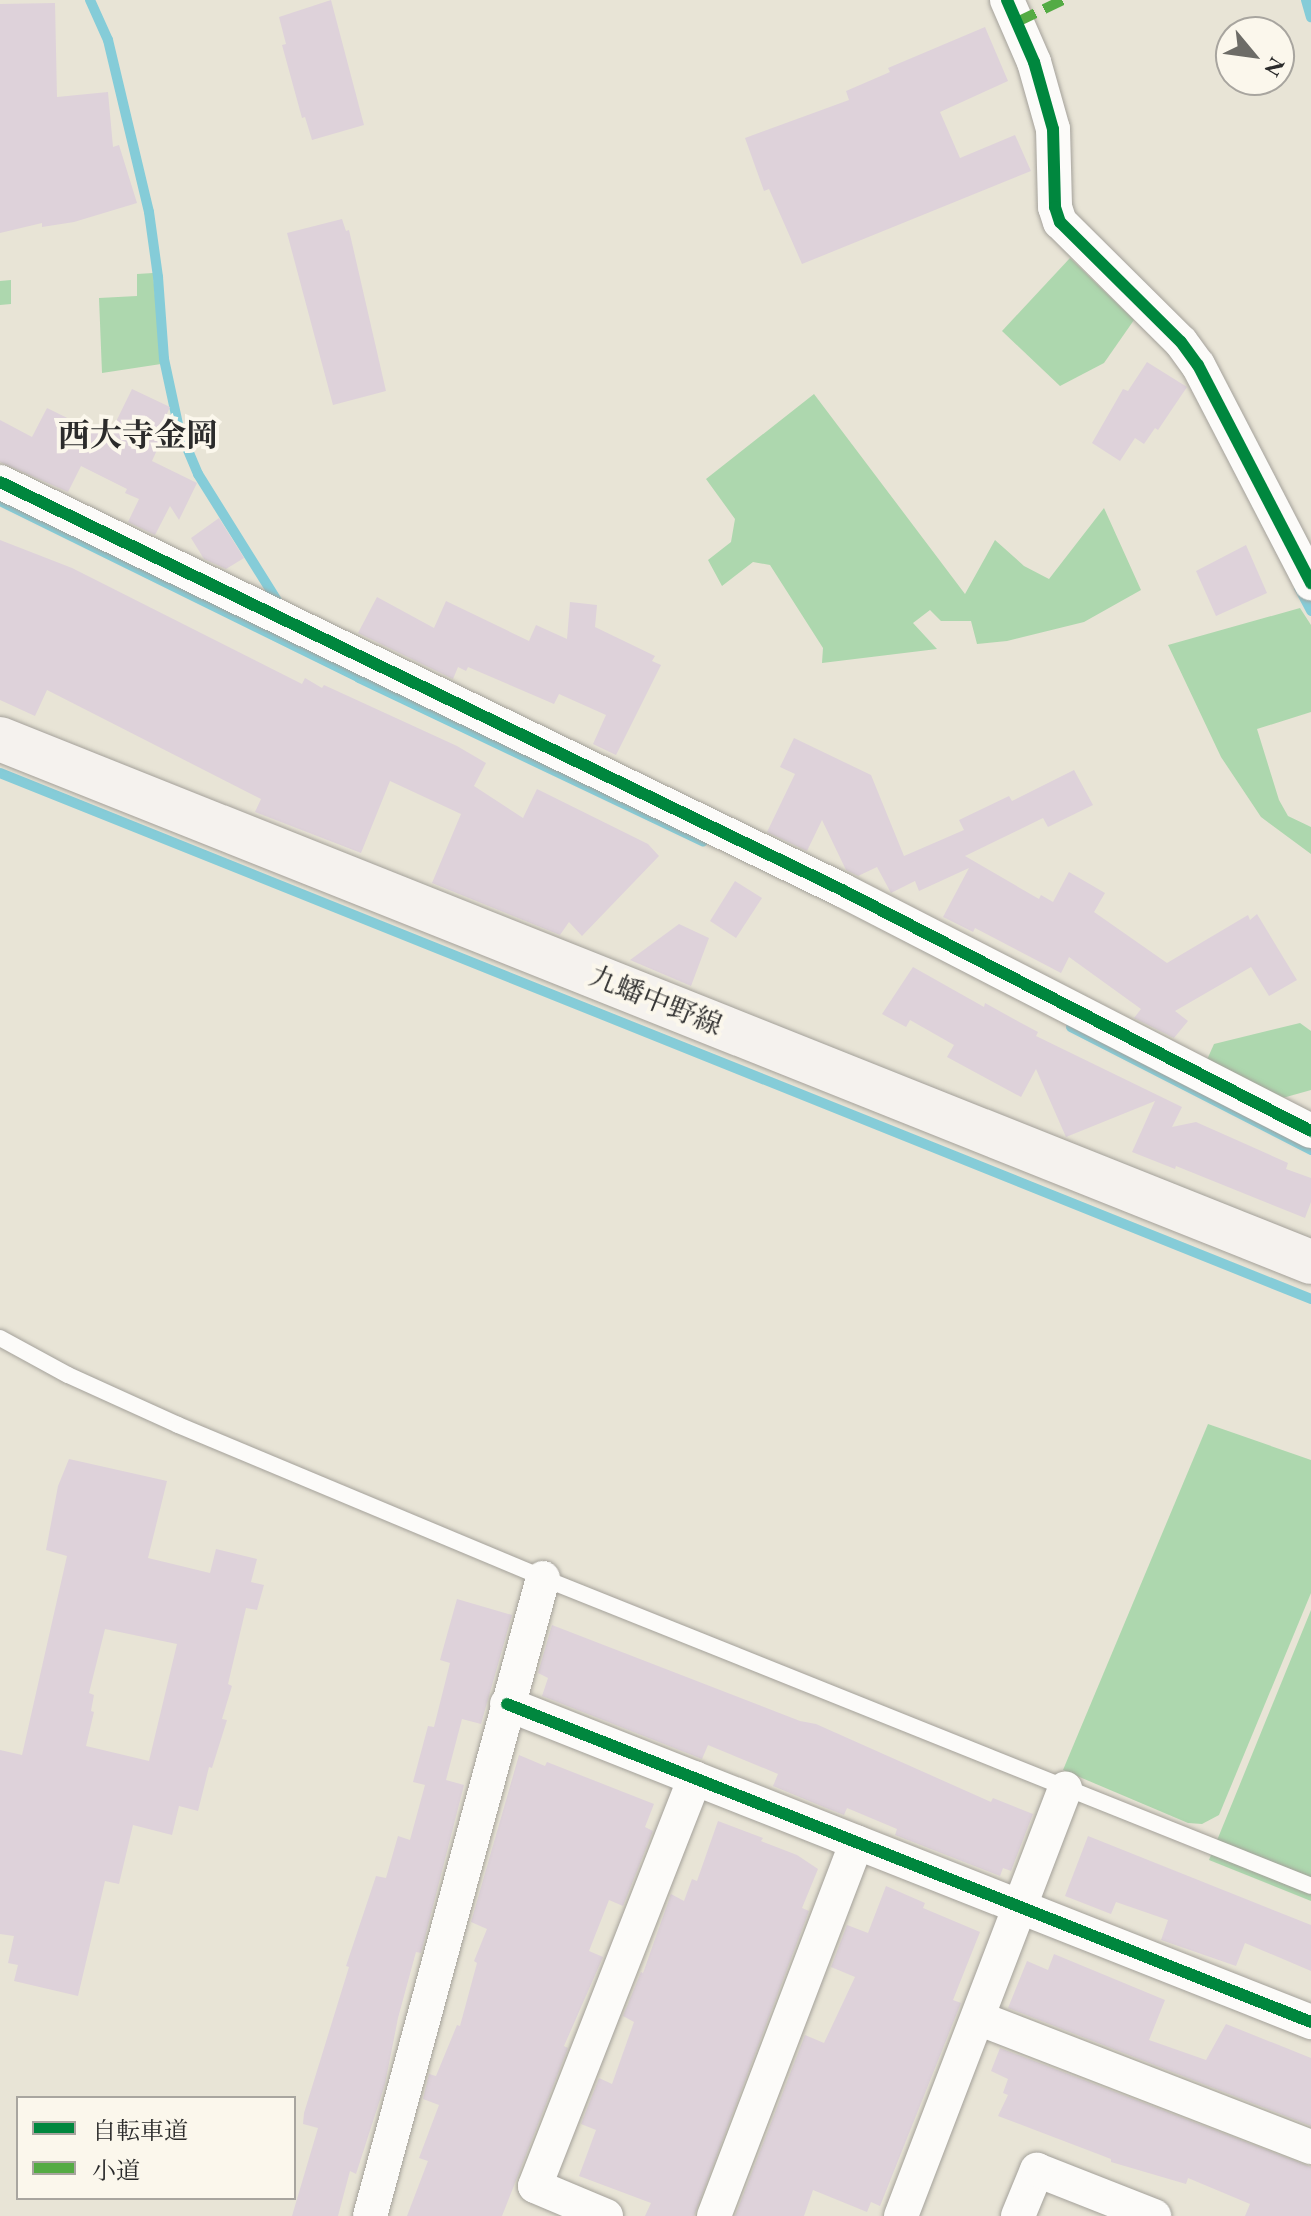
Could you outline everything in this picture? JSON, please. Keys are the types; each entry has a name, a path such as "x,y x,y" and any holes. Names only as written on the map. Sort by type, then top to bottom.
{"main road":[{"name":"九蟠中野線","path":"0,739 1311,1262"}],"street":[{"path":"1007,0 1034,62 1053,129 1055,207 1060,222 1181,342 1198,365 1311,583"},
{"path":"0,482 842,890 1311,1131"},
{"path":"370,2216 543,1578"},
{"path":"507,1704 1311,2022"},
{"path":"606,2216 535,2186 695,1778"},
{"path":"901,2216 1065,1788"},
{"path":"714,2216 857,1842"},
{"path":"978,2018 1311,2147"},
{"path":"1018,2216 1037,2170 1154,2216"}],"lane":[{"path":"0,1338 68,1375 178,1425 543,1578 1311,1886"}],"green space":[{"path":"1070,258 1134,320 1104,363 1060,386 1002,331"},
{"path":"153,273 161,364 102,373 99,298 137,296 137,274"},
{"path":"11,280 11,304 0,305 0,281"},
{"path":"814,394 965,594 995,540 1024,566 1049,579 1104,508 1141,590 1084,622 1007,641 977,644 971,621 941,621 930,610 913,623 937,649 822,663 823,648 770,565 753,562 722,586 708,560 731,542 735,519 706,479"},
{"path":"1300,608 1311,625 1311,712 1257,729 1279,800 1288,816 1311,827 1311,854 1261,817 1221,757 1168,645"},
{"path":"1300,1023 1311,1031 1311,1090 1272,1101 1206,1062 1214,1044"},
{"path":"1208,1424 1311,1460 1311,1593 1219,1815 1202,1824 1188,1823 1063,1770"},
{"path":"1311,1610 1311,1901 1209,1860"}],"building":[{"path":"331,0 364,125 312,140 305,117 302,118 282,45 286,44 279,17"},
{"path":"55,3 57,97 108,92 113,147 119,145 137,203 74,222 42,227 42,223 0,233 0,4"},
{"path":"985,27 1008,81 940,112 960,158 1015,135 1031,171 802,264 769,189 764,191 745,138 849,100 846,91 890,72 888,68"},
{"path":"342,219 346,231 349,230 386,391 333,405 287,233"},
{"path":"1147,362 1187,387 1158,430 1155,428 1144,444 1135,438 1120,461 1092,443 1123,389 1128,391"},
{"path":"132,389 170,407 166,416 171,419 152,461 197,483 179,520 170,506 155,535 128,522 139,499 125,493 127,489 81,466 68,492 0,462 0,420 32,437 47,408 108,438"},
{"path":"219,518 244,558 226,569 204,559 191,538"},
{"path":"0,540 72,568 302,684 305,678 322,688 324,685 457,746 486,763 474,786 523,818 537,789 648,844 659,856 582,936 569,922 560,935 432,883 461,814 390,781 361,853 255,812 261,799 47,690 35,716 0,700"},
{"path":"1246,545 1267,593 1216,616 1196,571"},
{"path":"377,597 434,628 446,601 529,641 536,625 567,639 570,602 597,605 595,627 655,656 652,661 661,665 616,755 593,744 606,715 559,694 554,704 468,667 466,671 458,667 453,679 358,633"},
{"path":"794,738 871,775 904,856 964,830 959,820 1009,796 1012,801 1074,770 1093,805 1048,827 1043,818 965,856 1039,899 1041,895 1053,902 1069,872 1105,893 1094,912 1167,963 1248,915 1250,920 1257,914 1297,980 1269,996 1251,967 1175,1011 1188,1021 1174,1038 1134,1018 1141,1009 1069,957 1061,973 975,928 973,932 943,917 969,868 919,891 915,881 891,893 877,867 858,876 846,870 822,820 807,851 767,832 795,774 780,767"},
{"path":"735,881 762,898 736,938 710,921"},
{"path":"679,924 709,938 691,986 630,960"},
{"path":"913,967 984,1007 985,1003 1038,1032 1036,1036 1182,1107 1172,1127 1196,1122 1288,1163 1286,1169 1311,1178 1311,1202 1305,1218 1176,1166 1175,1169 1132,1152 1155,1101 1066,1137 1036,1069 1021,1097 947,1057 954,1045 910,1020 906,1027 882,1014"},
{"path":"69,1459 167,1481 148,1558 210,1573 216,1549 257,1559 251,1582 264,1585 257,1610 246,1608 228,1684 232,1686 222,1719 227,1720 212,1768 209,1767 198,1811 179,1806 172,1835 133,1825 119,1884 105,1881 78,1996 14,1981 18,1965 8,1963 14,1936 0,1934 0,1750 22,1755 67,1556 46,1550 58,1486","holes":["105,1629 177,1644 149,1761 86,1746 94,1712 91,1711 94,1695 89,1693"]},
{"path":"457,1599 512,1615 481,1724 462,1719 446,1780 464,1785 421,1953 416,1952 398,2018 385,2084 356,2174 350,2171 338,2216 292,2216 318,2128 303,2124 304,2113 349,1967 346,1966 376,1876 386,1878 398,1836 410,1840 425,1785 413,1782 428,1726 434,1727 450,1663 440,1660"},
{"path":"552,1625 800,1721 816,1724 991,1802 993,1798 1033,1814 1011,1871 1003,1868 1000,1876 895,1835 897,1829 847,1808 844,1815 773,1786 778,1774 708,1745 702,1759 542,1696 548,1678 538,1673"},
{"path":"519,1755 545,1766 547,1762 654,1804 645,1827 653,1831 623,1906 609,1900 589,1951 603,1957 564,2046 568,2048 502,2216 407,2216 428,2161 419,2158 439,2105 423,2099 429,2074 436,2076 457,2025 460,2026 477,1963 474,1961 487,1929 471,1922"},
{"path":"718,1821 763,1838 761,1841 797,1855 818,1869 802,1908 809,1911 694,2216 645,2216 651,2203 579,2176 596,2130 581,2124 599,2078 612,2084 634,2022 623,2016 643,1973 671,1894 684,1901 692,1879 697,1881"},
{"path":"1088,1836 1311,1925 1311,1971 1245,1943 1236,1966 1161,1940 1168,1920 1116,1902 1111,1914 1065,1896"},
{"path":"886,1886 925,1903 923,1908 980,1932 953,2000 961,2003 880,2206 871,2202 867,2212 813,2190 804,2216 735,2216 805,2035 824,2043 855,1977 831,1967 847,1925 868,1933"},
{"path":"1054,1954 1165,2000 1149,2040 1206,2060 1226,2024 1311,2058 1311,2126 1008,2008 1027,1961 1048,1970"},
{"path":"1000,2048 1311,2167 1311,2216 1245,2216 1250,2204 1188,2178 1186,2184 1111,2162 1111,2159 998,2116 1008,2095 1003,2093 1008,2079 991,2071"}],"waterway":[{"path":"90,0 108,40 149,212 164,359 179,429 198,474 278,602"},
{"path":"1306,0 1311,17"},
{"path":"0,501 359,678 703,841"},
{"path":"1299,588 1311,611"},
{"path":"0,773 1311,1299"},
{"path":"1071,1027 1311,1150"}],"marked path":[{"path":"1017,22 1063,0"}],"cycle path":[{"path":"1007,0 1034,62 1053,129 1055,207 1060,222 1181,342 1198,365 1311,583"},
{"path":"0,482 842,890 1311,1131"},
{"path":"507,1704 1311,2022"}],"district":[{"name":"西大寺金岡","path":"138,435"}]}
